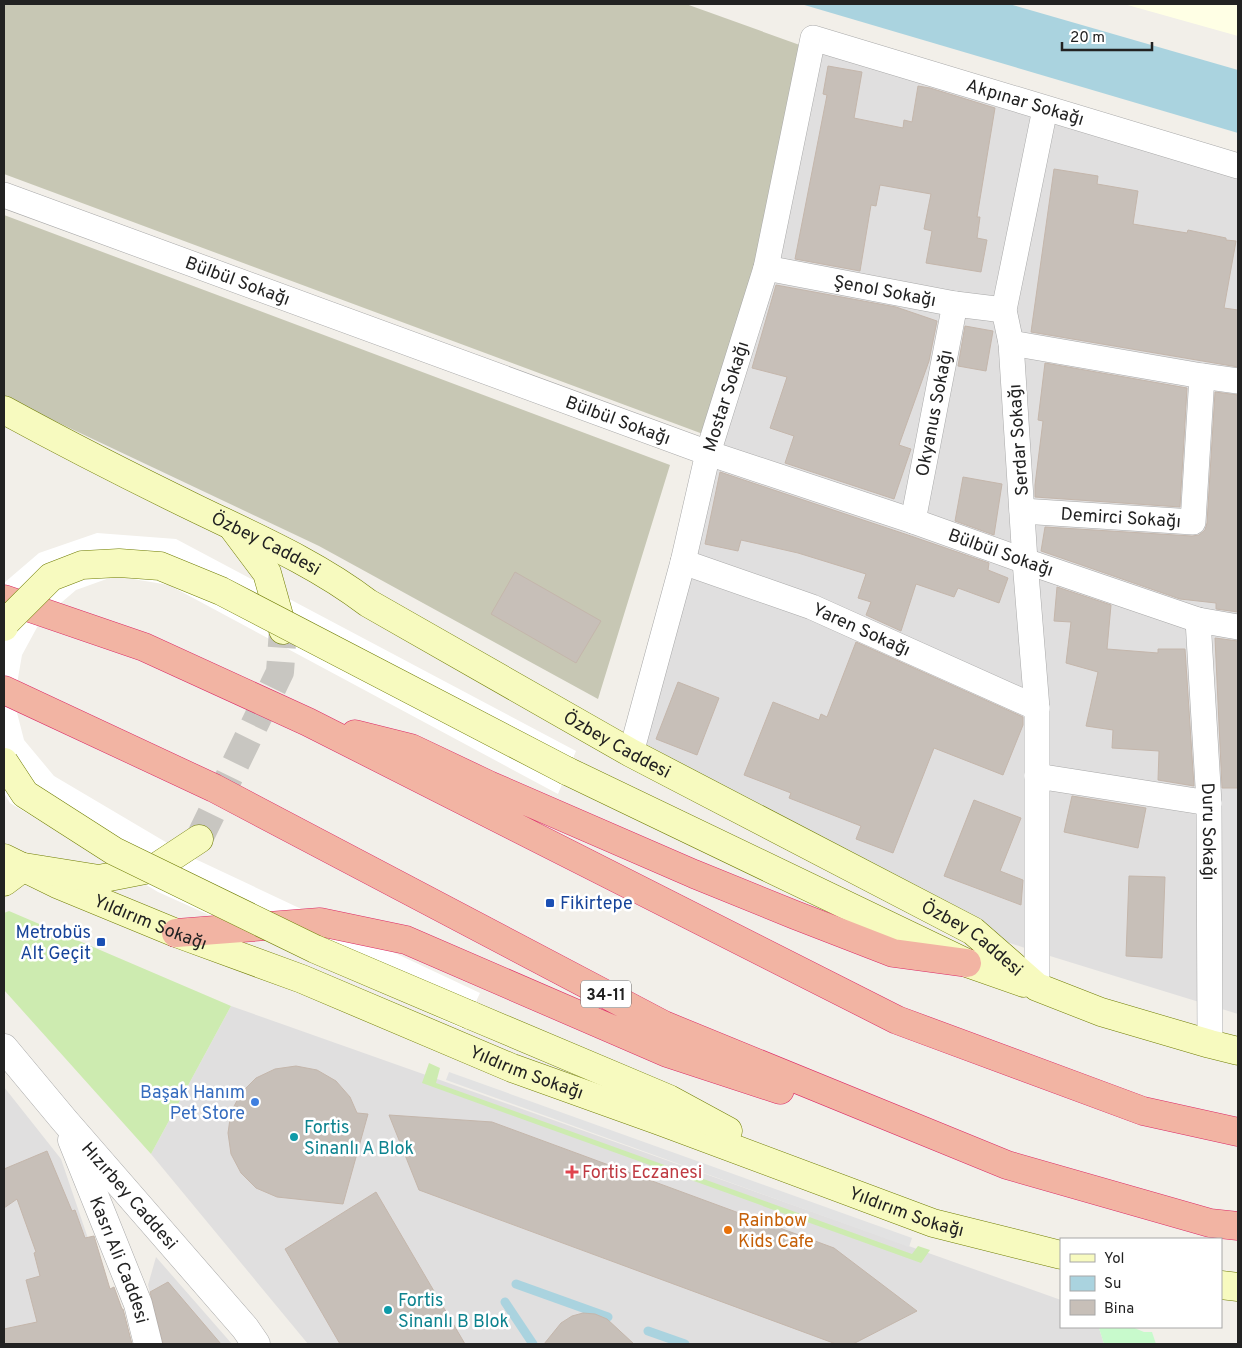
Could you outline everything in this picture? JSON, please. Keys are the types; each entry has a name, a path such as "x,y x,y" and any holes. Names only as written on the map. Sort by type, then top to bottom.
{"highway":[{"path":"4,599 144,647 308,722 896,1020 1142,1111 1238,1132"},
{"name":"34-11","path":"4,690 214,788 664,1025 1007,1165 1210,1223 1238,1226"},
{"path":"308,722 411,748 489,786 694,874 795,916 893,953 967,963"},
{"path":"176,933 320,922 406,940 667,1053 1007,1165"}],"main road":[{"name":"Özbey Caddesi","path":"4,410 76,450 254,535 346,586 368,603 631,753 973,931 1037,987 1101,1012 1238,1051"},
{"path":"231,524 267,573 284,630"},
{"path":"4,627 5,623 51,577 82,564 120,563 160,566 221,591 568,771 967,963 1037,987"},
{"path":"4,762 25,794 114,851 315,949 670,1099 826,1183"},
{"path":"10,869 99,880 155,868 199,839"},
{"name":"Yıldırım Sokağı","path":"10,869 57,884 176,933 302,979 512,1068 933,1223 1060,1255"},
{"path":"1222,1285 1238,1287"}],"street":[{"name":"Akpınar Sokağı","path":"813,38 1238,166"},
{"name":"Mostar Sokağı","path":"631,753 683,562 708,453 766,268 813,38"},
{"name":"Serdar Sokağı","path":"1037,987 1037,708 1025,561 1011,343 1004,310 1045,109"},
{"name":"Bülbül Sokağı","path":"4,195 708,453 913,521 1198,620 1238,627"},
{"name":"Şenol Sokağı","path":"766,268 955,304 1004,310"},
{"name":"Okyanus Sokağı","path":"913,521 955,304"},
{"path":"1011,343 1238,381"},
{"name":"Demirci Sokağı","path":"1022,511 1192,522 1202,376"},
{"name":"Yaren Sokağı","path":"683,562 812,607 1037,708"},
{"name":"Duru Sokağı","path":"1198,620 1209,803 1210,1044"},
{"path":"1037,776 1209,803"},
{"name":"Hızırbey Caddesi","path":"4,1048 245,1328 256,1344"},
{"name":"Kasrı Ali Caddesi","path":"64,1120 138,1304 148,1344"}],"shaded area":[{"path":"4,4 686,4 822,53 711,437 4,174"},
{"path":"1124,4 1238,4 1238,36"},
{"path":"822,53 1238,163 1238,1014 973,931 642,746 711,437"},
{"path":"4,215 670,465 598,699 319,546 4,397"},
{"path":"231,1006 1060,1300 1060,1328 1099,1328 1104,1344 308,1344 151,1154"},
{"path":"449,1072 912,1238 909,1247 446,1080"},
{"path":"4,1087 61,1159 124,1344 4,1344"},
{"path":"156,1257 232,1344 163,1344 148,1285"}],"green space":[{"path":"9,911 231,1006 151,1154 4,990 4,913"},
{"path":"429,1063 440,1068 436,1083 912,1254 918,1246 930,1250 921,1263 422,1083"},
{"path":"1099,1328 1134,1328 1144,1332 1152,1332 1156,1344 1104,1344"}],"water":[{"path":"801,4 1009,4 1238,70 1238,133"}],"pier":[{"path":"97,533 176,539 576,751 558,794 169,585 115,576 76,590 41,620 22,655 14,701 24,740 54,776 191,857 480,993 463,1029 158,892 10,803 4,793 4,583 39,553"}],"building":[{"path":"828,66 862,72 854,118 903,128 904,120 912,122 918,86 995,108 977,217 980,217 977,238 987,240 981,272 926,263 932,231 924,229 931,194 880,185 876,206 871,205 860,271 795,259 827,95 823,94"},
{"path":"1054,169 1098,176 1097,184 1138,191 1133,224 1187,233 1188,230 1236,241 1224,308 1238,310 1238,367 1031,332"},
{"path":"776,285 896,307 937,321 929,361 899,445 911,449 894,499 785,463 794,436 770,428 787,377 752,368"},
{"path":"965,326 993,331 986,371 958,366"},
{"path":"1045,363 1187,388 1180,507 1035,497 1043,421 1038,420"},
{"path":"1215,392 1238,395 1238,612 1216,609 1216,603 1180,599 1041,551 1045,527 1192,536 1199,535 1205,530"},
{"path":"720,472 989,563 988,570 1008,578 999,603 958,588 954,597 916,584 901,631 866,615 871,602 858,598 866,574 798,553 741,540 738,551 705,544"},
{"path":"963,477 1002,484 994,535 955,521"},
{"path":"515,572 601,621 576,663 491,614"},
{"path":"1057,587 1111,605 1107,649 1158,653 1158,649 1185,649 1194,786 1158,780 1159,751 1112,748 1113,730 1086,726 1098,672 1066,663 1071,622 1054,621"},
{"path":"1215,638 1238,641 1238,788 1222,788"},
{"path":"856,642 1023,717 1023,725 1003,775 934,748 893,853 856,839 861,826 789,798 791,793 744,775 773,702 819,720 821,714 827,717"},
{"path":"678,682 719,698 697,755 656,739"},
{"path":"1072,796 1146,808 1138,848 1064,832"},
{"path":"974,800 1021,818 1000,871 1023,880 1021,905 944,876"},
{"path":"1129,876 1165,877 1162,958 1126,956"},
{"name":"Fortis Sinanlı A Blok","path":"296,1066 317,1070 336,1081 350,1097 357,1113 368,1114 343,1204 277,1197 256,1188 241,1173 231,1154 228,1133 231,1112 241,1093 256,1078 275,1069"},
{"path":"389,1115 492,1122 834,1248 917,1311 853,1344 836,1344 419,1190"},
{"path":"47,1151 72,1211 75,1210 85,1238 94,1236 110,1289 114,1287 123,1309 132,1344 4,1344 4,1329 37,1322 26,1280 40,1276 34,1253 36,1252 17,1199 4,1208 4,1169"},
{"path":"376,1192 465,1344 340,1344 285,1249"},
{"path":"168,1282 221,1344 163,1344 150,1292"},
{"path":"583,1313 595,1314 607,1319 634,1344 544,1344 561,1323 572,1316"}],"waterway":[{"path":"516,1284 608,1317"},
{"path":"505,1302 533,1344"},
{"path":"648,1331 685,1344"}],"tunnel":[{"path":"199,839 280,672 283,630"}],"place":[{"name":"Fikirtepe","path":"550,903"},
{"name":"Metrobüs Alt Geçit","path":"101,942"},
{"name":"Başak Hanım Pet Store","path":"255,1102"},
{"name":"Fortis Sinanlı A Blok","path":"294,1137"},
{"name":"Fortis Eczanesi","path":"572,1172"},
{"name":"Rainbow Kids Cafe","path":"728,1230"},
{"name":"Fortis Sinanlı B Blok","path":"388,1310"}]}
